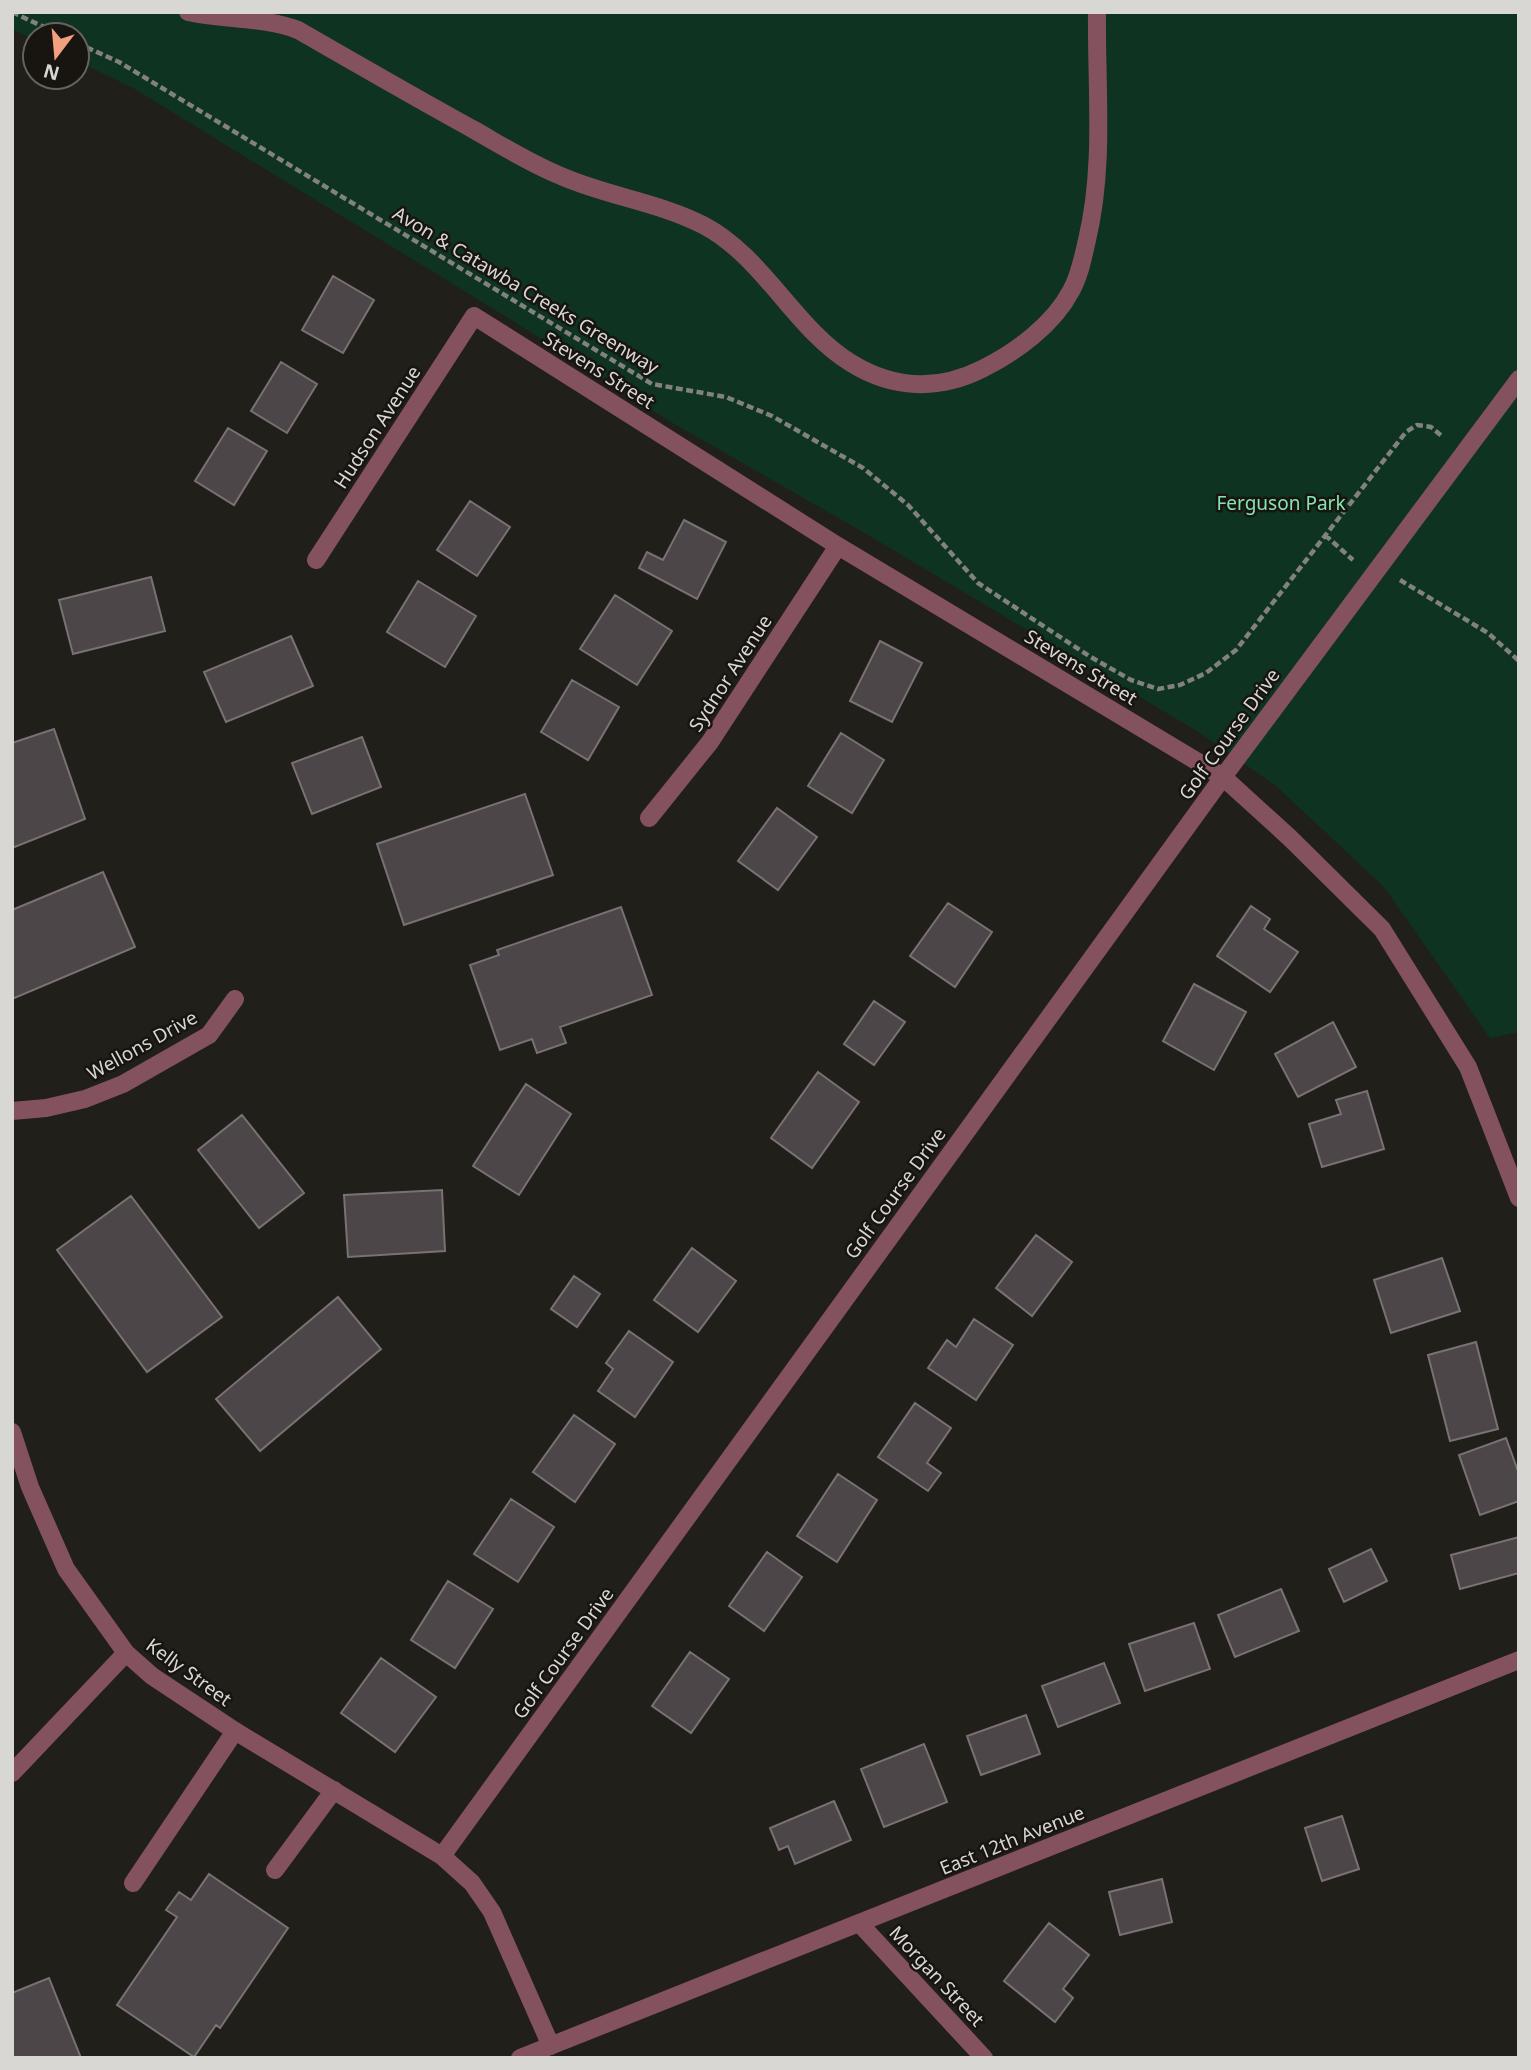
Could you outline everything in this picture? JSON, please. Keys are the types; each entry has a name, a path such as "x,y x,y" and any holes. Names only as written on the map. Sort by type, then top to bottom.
{"street":[{"path":"188,12 215,18 280,23 298,30 559,176 667,210 703,225 733,246 819,338 849,362 874,376 906,383 935,385 961,380 1025,342 1055,315 1072,290 1090,229 1097,181 1097,12"},
{"name":"Stevens Street","path":"474,316 838,546 1223,777 1290,838 1382,929 1468,1067 1519,1198"},
{"name":"Hudson Avenue","path":"316,560 474,316"},
{"name":"Golf Course Drive","path":"442,1856 1223,777 1519,379"},
{"name":"Sydnor Avenue","path":"649,818 710,742 838,546"},
{"name":"Wellons Drive","path":"12,1111 46,1108 85,1099 123,1084 209,1035 235,999"},
{"name":"Kelly Street","path":"12,1432 30,1487 66,1569 126,1653 152,1676 235,1731 442,1856"},
{"path":"12,1773 126,1653"},
{"name":"East 12th Avenue","path":"520,2058 1519,1660"},
{"path":"133,1883 235,1731"},
{"path":"275,1870 334,1790"},
{"path":"442,1856 471,1883 492,1912 551,2046"},
{"name":"Morgan Street","path":"860,1924 984,2058"}],"path":[{"path":"12,12 31,21"},
{"name":"Avon & Catawba Creeks Greenway","path":"91,49 119,62 652,384 726,397 772,416 863,468 908,505 978,583 1089,656 1130,680 1158,689 1180,685 1206,673 1236,650 1406,432 1417,425 1431,427 1464,454"},
{"path":"1325,535 1354,562 1399,579 1488,633 1519,662"}],"green space":[{"name":"Ferguson Park","path":"12,12 1519,12 1519,1032 1490,1038 1384,887 1276,786 1200,733 863,532 671,422 518,324 133,88 91,68 91,21 21,21 21,33 12,29"}],"building":[{"path":"333,276 374,300 343,353 302,330"},
{"path":"281,362 317,384 287,433 251,411"},
{"path":"228,428 267,451 234,505 195,481"},
{"path":"470,501 510,527 477,576 437,550"},
{"path":"684,520 726,542 697,599 639,568 647,552 663,560"},
{"path":"151,577 165,631 73,654 59,600"},
{"path":"418,581 476,616 445,667 387,632"},
{"path":"615,595 672,631 637,685 580,649"},
{"path":"291,636 313,686 226,722 204,672"},
{"path":"880,641 922,663 892,722 850,701"},
{"path":"572,680 619,707 588,760 541,732"},
{"path":"54,729 85,819 12,848 12,743"},
{"path":"841,733 884,760 852,813 808,786"},
{"path":"362,737 381,787 312,814 292,763"},
{"path":"525,794 553,875 404,925 377,844"},
{"path":"777,808 817,837 778,890 738,861"},
{"path":"103,872 135,947 12,999 12,910"},
{"path":"948,903 992,932 955,987 910,956"},
{"path":"1251,906 1270,919 1264,929 1298,952 1270,992 1217,956"},
{"path":"621,907 652,995 560,1027 566,1043 537,1053 532,1039 500,1050 470,965 499,955 497,950"},
{"path":"1194,984 1246,1012 1214,1070 1163,1041"},
{"path":"874,1001 905,1022 874,1065 844,1044"},
{"path":"1333,1022 1356,1067 1298,1097 1275,1054"},
{"path":"818,1072 859,1102 812,1168 771,1138"},
{"path":"526,1084 571,1114 519,1195 473,1166"},
{"path":"1367,1091 1384,1149 1322,1167 1309,1124 1341,1114 1336,1100"},
{"path":"242,1115 304,1193 259,1228 198,1150"},
{"path":"442,1190 445,1251 348,1257 344,1195"},
{"path":"131,1196 222,1317 147,1372 57,1250"},
{"path":"1036,1235 1072,1262 1032,1316 996,1288"},
{"path":"692,1248 736,1281 698,1332 654,1300"},
{"path":"1442,1258 1460,1311 1391,1333 1374,1280"},
{"path":"574,1276 600,1294 577,1327 551,1309"},
{"path":"338,1297 381,1349 260,1451 216,1399"},
{"path":"974,1319 1013,1345 976,1400 928,1368 947,1340 956,1347"},
{"path":"629,1331 673,1362 635,1417 598,1391 613,1369 606,1363"},
{"path":"1476,1342 1498,1429 1450,1441 1428,1355"},
{"path":"915,1403 951,1428 927,1463 941,1473 928,1491 878,1457"},
{"path":"574,1415 615,1444 575,1502 533,1472"},
{"path":"1506,1438 1519,1474 1519,1501 1480,1515 1459,1455"},
{"path":"838,1474 877,1500 837,1562 797,1536"},
{"path":"511,1499 554,1527 518,1582 474,1554"},
{"path":"1519,1537 1519,1573 1460,1589 1451,1555"},
{"path":"1371,1549 1387,1581 1344,1602 1329,1569"},
{"path":"767,1552 802,1577 764,1631 729,1606"},
{"path":"448,1581 493,1609 455,1668 411,1640"},
{"path":"1281,1589 1299,1631 1235,1657 1218,1615"},
{"path":"1194,1623 1210,1669 1145,1691 1129,1644"},
{"path":"690,1652 729,1679 691,1733 652,1706"},
{"path":"381,1658 436,1697 395,1752 341,1713"},
{"path":"1104,1663 1120,1703 1058,1727 1042,1686"},
{"path":"1026,1715 1040,1754 981,1775 967,1736"},
{"path":"924,1744 947,1802 884,1827 861,1769"},
{"path":"834,1801 851,1840 795,1864 788,1846 779,1850 770,1828"},
{"path":"1342,1816 1359,1869 1322,1881 1305,1828"},
{"path":"209,1874 288,1928 220,2028 216,2025 194,2057 117,2005 177,1917 166,1910 179,1892 191,1900"},
{"path":"1162,1879 1172,1922 1120,1935 1109,1892"},
{"path":"1049,1923 1089,1955 1063,1989 1073,1998 1055,2022 1004,1981"},
{"path":"49,1978 81,2058 12,2058 12,1993"}]}
